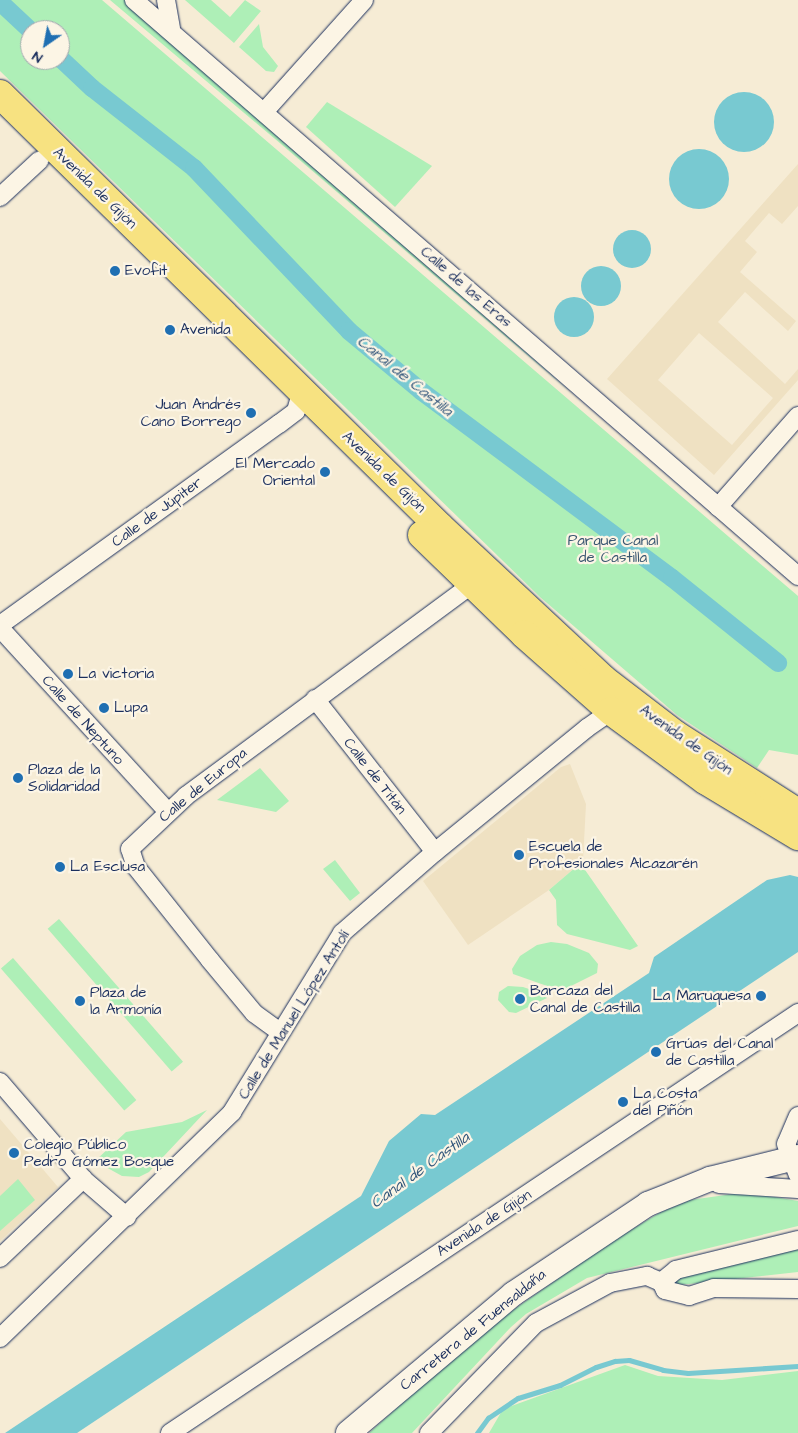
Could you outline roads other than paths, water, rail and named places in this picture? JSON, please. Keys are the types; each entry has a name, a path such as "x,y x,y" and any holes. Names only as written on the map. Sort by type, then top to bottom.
{"highway":[{"name":"Avenida de Gijón","path":"0,94 299,400 472,584 624,708 706,780 798,836"},
{"name":"Avenida de Gijón","path":"0,121 299,400 455,540 603,680 624,708 798,813"}],"main road":[{"name":"Carretera de Fuensaldaña","path":"348,1433 514,1294 648,1204 694,1186 796,1163"}],"street":[{"path":"137,2 161,0"},
{"path":"166,0 171,30"},
{"path":"264,112 364,0"},
{"name":"Calle de las Eras","path":"137,2 798,576"},
{"path":"0,198 40,160"},
{"name":"Calle de Júpiter","path":"0,626 299,400"},
{"path":"718,507 798,416"},
{"name":"Calle de Europa","path":"280,1032 254,1013 136,867 130,849 167,812 315,699 472,584"},
{"name":"Calle de Neptuno","path":"0,626 167,812"},
{"name":"Calle de Titán","path":"315,699 434,852"},
{"name":"Calle de Manuel López Antolí","path":"0,1338 127,1217 232,1112 342,932 434,852 624,708"},
{"name":"Avenida de Gijón","path":"170,1433 798,1013"},
{"path":"0,1082 83,1179 127,1217"},
{"path":"796,1163 786,1144 798,1116"},
{"path":"0,1258 83,1179"},
{"path":"694,1186 734,1182 798,1189"},
{"path":"661,1282 676,1270 798,1240"},
{"path":"430,1433 536,1322 610,1283 647,1276 661,1282 665,1290 688,1296 714,1288 798,1289"}],"water":[{"path":"738,92 750,92 761,97 769,105 774,116 772,134 761,147 750,152 738,152 727,147 719,139 714,128 714,116 719,105 727,97"},
{"path":"693,149 705,149 716,154 724,162 729,173 727,191 716,204 705,209 693,209 682,204 674,196 669,185 669,173 674,162 682,154"},
{"path":"632,230 645,236 651,249 645,262 632,268 619,262 613,249 619,236"},
{"path":"597,266 605,266 612,269 618,275 621,286 618,297 612,303 605,306 597,306 590,303 584,297 581,290 581,282 584,275 590,269"},
{"path":"578,297 585,300 591,306 594,317 593,325 585,334 578,337 570,337 563,334 555,325 554,313 557,306 566,298"},
{"path":"790,875 798,877 798,952 77,1433 5,1433 361,1196 389,1141 421,1114 435,1115 649,973 654,957 767,880"}],"waterway":[{"name":"Canal de Castilla","path":"0,2 20,21"},
{"name":"Canal de Castilla","path":"70,67 92,88 194,168 349,331 421,391 672,578 778,663"},
{"path":"477,1433 488,1418 518,1398 560,1385 596,1367 615,1361 629,1360 663,1370 688,1373 798,1366"}],"place":[{"name":"Evofit","path":"115,271"},
{"name":"Avenida","path":"170,330"},
{"name":"Juan Andrés Cano Borrego","path":"251,413"},
{"name":"El Mercado Oriental","path":"325,472"},
{"name":"La victoria","path":"68,674"},
{"name":"Lupa","path":"104,708"},
{"name":"Plaza de la Solidaridad","path":"18,778"},
{"name":"Escuela de Profesionales Alcazarén","path":"519,855"},
{"name":"La Esclusa","path":"60,867"},
{"name":"La Maruquesa","path":"761,996"},
{"name":"Barcaza del Canal de Castilla","path":"520,999"},
{"name":"Plaza de la Armonía","path":"80,1001"},
{"name":"Grúas del Canal de Castilla","path":"656,1052"},
{"name":"La Costa del Piñón","path":"623,1102"},
{"name":"Colegio Público Pedro Gómez Bosque","path":"14,1153"}],"park label":[{"name":"Parque Canal de Castilla","path":"613,548"}]}
